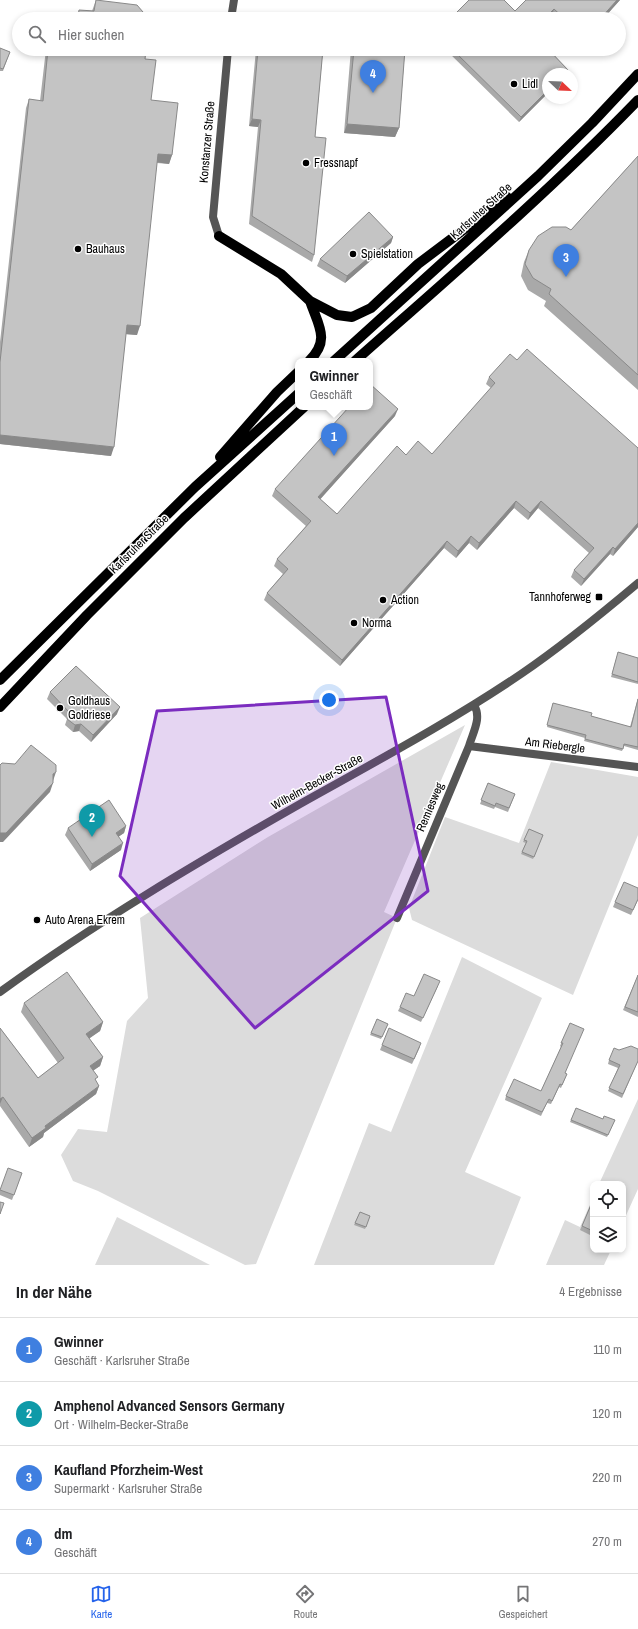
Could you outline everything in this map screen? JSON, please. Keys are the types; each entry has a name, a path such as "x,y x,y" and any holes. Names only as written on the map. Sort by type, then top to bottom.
{"main road":[{"name":"Karlsruher Straße","path":"337,358 538,176 592,123 638,74"},
{"path":"359,358 531,204 604,136 638,100"},
{"path":"219,236 281,274 310,301 336,315 348,317 360,314 371,308 418,264 512,193 538,176"},
{"path":"310,301 322,333 320,347 316,355 312,358"},
{"path":"196,487 259,412 295,375"},
{"name":"Karlsruher Straße","path":"0,680 196,487 295,397"},
{"name":"Karlsruher Straße","path":"0,707 82,620 184,518 301,410"}],"street":[{"path":"232,12 234,0"},
{"name":"Konstanzer Straße","path":"219,236 213,217 227,56"},
{"name":"Wilhelm-Becker-Straße","path":"0,992 33,968 195,865 474,705 569,639 638,583"},
{"name":"Remiesweg","path":"397,918 468,746 478,718 478,711 474,705"},
{"name":"Am Riebergle","path":"468,746 638,767"}],"highlighted area":[{"path":"386,697 428,891 255,1028 120,876 157,711"}],"shaded area":[{"path":"465,725 384,912 397,918 256,1264 245,1265 98,1191 73,1181 61,1155 78,1129 107,1132 127,1021 148,998 140,918 268,837"},
{"path":"551,762 638,777 638,835 573,995 412,920 409,908 445,817 519,843"},
{"path":"462,957 542,998 465,1172 521,1197 494,1265 314,1265 369,1123 391,1132"},
{"path":"638,1099 638,1189 626,1215 626,1181 600,1181"},
{"path":"590,1205 590,1253 610,1253 604,1265 546,1265 565,1220 580,1227"},
{"path":"117,1217 210,1265 95,1265"}],"building":[{"path":"96,0 137,5 143,12 79,12 79,10 94,11"},
{"path":"469,0 504,0 515,11 526,0 617,0 606,12 557,12 554,9 551,12 457,12"},
{"path":"0,48 10,52 3,69 0,68"},
{"name":"Bauhaus","path":"47,56 145,56 145,59 156,60 151,100 178,103 172,155 158,154 140,326 127,325 114,447 0,435 0,362 29,99 43,101"},
{"path":"257,56 322,56 315,137 326,138 314,255 252,216 261,120 252,119"},
{"path":"353,56 404,56 399,128 347,124"},
{"name":"Lidl","path":"459,56 555,56 566,68 542,68 542,96 521,117"},
{"path":"638,156 638,375 549,294 551,289 533,278 525,264 529,250 538,236 552,227 566,227 571,230"},
{"name":"Spielstation","path":"369,212 393,237 347,276 320,259"},
{"path":"527,349 638,448 638,523 615,549 613,547 584,579 574,570 594,548 541,501 530,513 516,501 479,543 471,536 458,551 447,541 342,660 267,593 288,569 277,559 311,521 275,489 346,410 373,410 373,387 398,409 318,497 337,514 397,446 406,455 418,441 432,454 495,383 489,377 510,354 517,360"},
{"path":"618,652 638,658 638,682 612,674"},
{"path":"76,666 120,707 93,735 81,724 75,725 67,719 70,713 50,692"},
{"path":"638,699 638,747 624,744 623,749 585,739 586,735 547,725 553,703 592,713 591,716 631,727"},
{"path":"31,745 56,765 56,772 53,774 53,783 6,833 0,833 0,765 2,763 15,764"},
{"path":"488,783 515,794 509,808 496,803 495,806 481,800"},
{"path":"109,800 126,826 116,833 123,843 92,864 68,828"},
{"path":"529,829 543,835 534,857 522,852 527,841 524,840"},
{"path":"624,882 638,888 638,899 633,910 615,902"},
{"path":"67,972 103,1022 86,1034 103,1057 90,1066 98,1077 95,1079 99,1086 45,1126 46,1128 32,1138 3,1097 0,1099 0,1028 38,1078 64,1058 24,1003"},
{"path":"424,974 440,981 423,1018 400,1007 406,993 414,996"},
{"path":"638,975 638,1012 625,1007"},
{"path":"377,1019 388,1024 382,1037 371,1033"},
{"path":"570,1023 584,1029 565,1073 567,1074 562,1085 560,1084 552,1101 549,1099 542,1112 506,1096 514,1079 541,1091 563,1043 561,1043"},
{"path":"389,1028 421,1043 414,1059 382,1045"},
{"path":"631,1046 638,1049 638,1061 623,1094 609,1088 620,1065 609,1060 614,1048 619,1050"},
{"path":"576,1108 603,1119 604,1116 615,1120 608,1135 571,1120"},
{"path":"8,1168 22,1173 14,1195 0,1190"},
{"path":"0,1202 4,1203 0,1214"},
{"path":"590,1207 590,1230 582,1226"},
{"path":"360,1212 370,1216 366,1227 355,1223"}],"place":[{"name":"Lidl","path":"514,84"},
{"name":"dm","path":"373,93"},
{"name":"Fressnapf","path":"306,163"},
{"name":"Bauhaus","path":"78,249"},
{"name":"Spielstation","path":"353,254"},
{"name":"Kaufland Pforzheim-West","path":"566,277"},
{"name":"Gwinner","path":"334,456"},
{"name":"Tannhoferweg","path":"599,597"},
{"name":"Action","path":"383,600"},
{"name":"Norma","path":"354,623"},
{"name":"Goldhaus Goldriese","path":"60,708"},
{"name":"Amphenol Advanced Sensors Germany","path":"92,837"},
{"name":"Auto Arena Ekrem","path":"37,920"}]}
